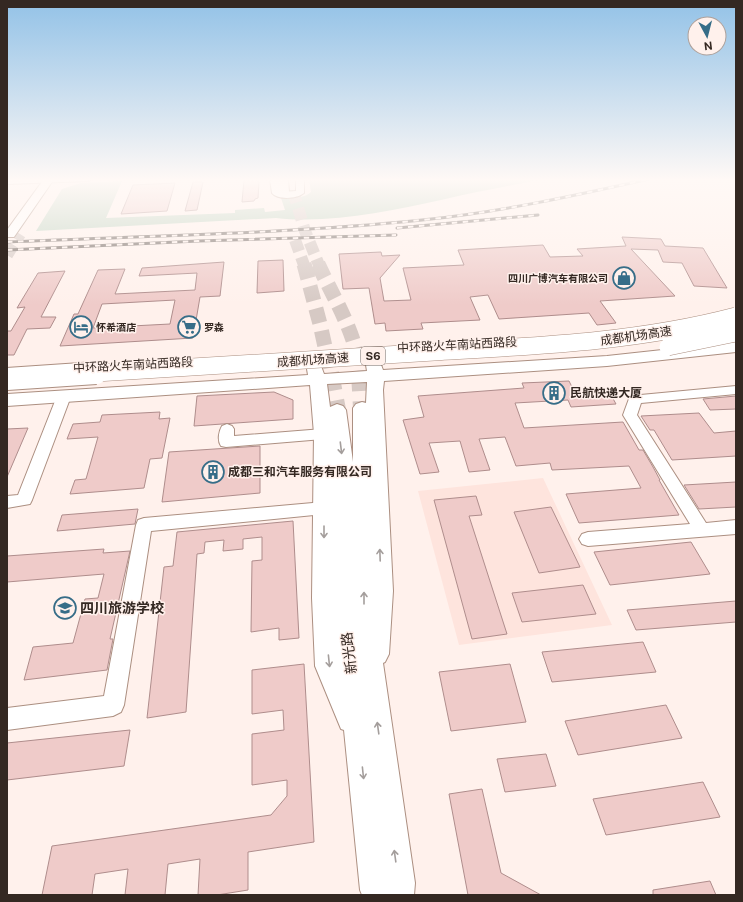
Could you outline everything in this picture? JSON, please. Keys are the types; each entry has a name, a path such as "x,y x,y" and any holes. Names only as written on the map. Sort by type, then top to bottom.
{"highway":[{"name":"成都机场高速","path":"7,379 626,339 677,331 736,316"},
{"name":"成都机场高速","path":"7,394 588,356 676,346 736,333"}],"main road":[{"path":"15,234 24,221"},
{"name":"中环路火车南站西路段","path":"7,372 608,336 662,327 736,308"},
{"name":"中环路火车南站西路段","path":"692,351 736,342"},
{"name":"中环路火车南站西路段","path":"7,400 607,361 736,347"},
{"path":"371,350 376,376 374,390 368,407 364,619 399,883 398,895"},
{"path":"313,354 316,380 320,393 328,409 323,434 324,598 328,666 359,738"},
{"path":"328,409 368,404 368,407"},
{"name":"新光路","path":"328,409 343,458 345,500 344,613 376,890 378,895"}],"street":[{"path":"702,530 630,414 635,399 736,390"},
{"path":"7,502 24,500 64,396"},
{"path":"227,429 226,442 323,434"},
{"path":"7,719 113,705 144,525 324,508"},
{"path":"588,539 736,527"}],"shaded area":[{"path":"543,478 612,625 459,645 418,491"}],"green space":[{"path":"42,221 219,221 36,231"}],"building":[{"path":"622,237 661,239 665,246 703,248 727,288 694,286 682,263 663,262 658,250 631,249 675,296 600,301 616,323 597,325 589,313 499,319 488,295 470,297 480,320 421,323 423,329 386,331 385,323 375,324 369,288 343,289 339,254 381,252 382,256 400,255 380,278 384,301 411,300 403,268 464,265 458,250 543,245 550,257 583,256 577,249 626,246"},
{"path":"283,260 284,291 257,293 258,261"},
{"path":"224,262 220,296 200,297 193,338 60,346 74,314 78,314 98,270 125,269 115,294 195,290 197,273 139,276 142,268","holes":["175,300 170,324 93,328 102,304"]},
{"path":"65,271 41,317 56,317 50,328 27,329 14,355 7,355 7,331 11,331 25,307 17,308 38,273"},
{"path":"569,381 574,391 593,396 611,395 616,404 571,407 568,400 515,403 524,428 623,422 639,450 643,450 679,515 579,523 566,494 641,488 629,466 552,470 550,463 516,466 505,437 479,439 490,470 469,472 460,441 429,443 439,472 420,474 403,420 424,417 418,396 524,388 522,383"},
{"path":"274,392 293,400 293,419 194,426 197,396"},
{"path":"736,396 736,409 710,410 703,399"},
{"path":"160,412 159,419 170,418 162,458 150,459 144,488 70,494 75,480 86,479 98,437 67,439 73,424 100,422 102,415"},
{"path":"699,413 714,433 736,431 736,456 672,460 654,430 650,430 641,416"},
{"path":"28,428 7,477 7,429"},
{"name":"成都三和汽车服务有限公司","path":"260,446 260,493 162,502 169,452"},
{"path":"736,482 736,507 699,509 684,485"},
{"path":"476,496 482,515 469,516 507,634 472,639 434,500"},
{"path":"551,507 580,567 539,573 514,512"},
{"path":"138,509 135,524 57,531 62,515"},
{"path":"293,521 299,638 279,640 279,628 251,632 252,561 262,560 262,537 243,539 243,549 223,551 224,540 205,542 204,553 197,554 186,712 147,718 164,567 173,566 177,532"},
{"path":"691,542 710,574 610,585 594,552"},
{"path":"104,549 103,553 130,551 110,639 113,639 107,670 24,680 33,647 73,643 85,599 98,598 104,574 7,582 7,556"},
{"path":"583,585 596,614 522,622 512,593"},
{"path":"736,601 736,622 636,630 627,610"},
{"path":"643,642 656,672 552,682 542,652"},
{"path":"304,664 314,842 248,852 248,890 217,895 198,895 200,859 168,864 165,895 125,895 128,869 95,874 92,895 42,895 52,846 271,815 287,796 287,780 252,785 252,734 284,730 283,710 252,714 252,670"},
{"path":"510,664 526,722 451,731 439,672"},
{"path":"666,705 682,738 578,755 565,721"},
{"path":"130,730 124,766 7,780 7,743"},
{"path":"546,754 556,786 505,792 497,759"},
{"path":"703,782 720,817 606,835 593,799"},
{"path":"482,789 501,873 541,895 468,895 449,794"},
{"path":"710,881 716,895 653,895 653,890"}],"tunnel":[{"path":"302,221 319,265"},
{"path":"7,255 20,234"},
{"path":"295,240 304,265"},
{"path":"304,264 320,324 331,374"},
{"path":"318,264 350,331 355,345 360,374"},
{"path":"330,373 337,410"},
{"path":"360,373 362,408"}],"railway":[{"path":"7,242 266,232 411,221"},
{"path":"397,228 472,221"},
{"path":"7,250 198,241 396,235"}],"place":[{"name":"四川广博汽车有限公司","path":"624,278"},
{"name":"怀希酒店","path":"81,327"},
{"name":"罗森","path":"189,327"},
{"name":"民航快递大厦","path":"554,393"},
{"name":"成都三和汽车服务有限公司","path":"213,472"},
{"name":"四川旅游学校","path":"65,608"}]}
